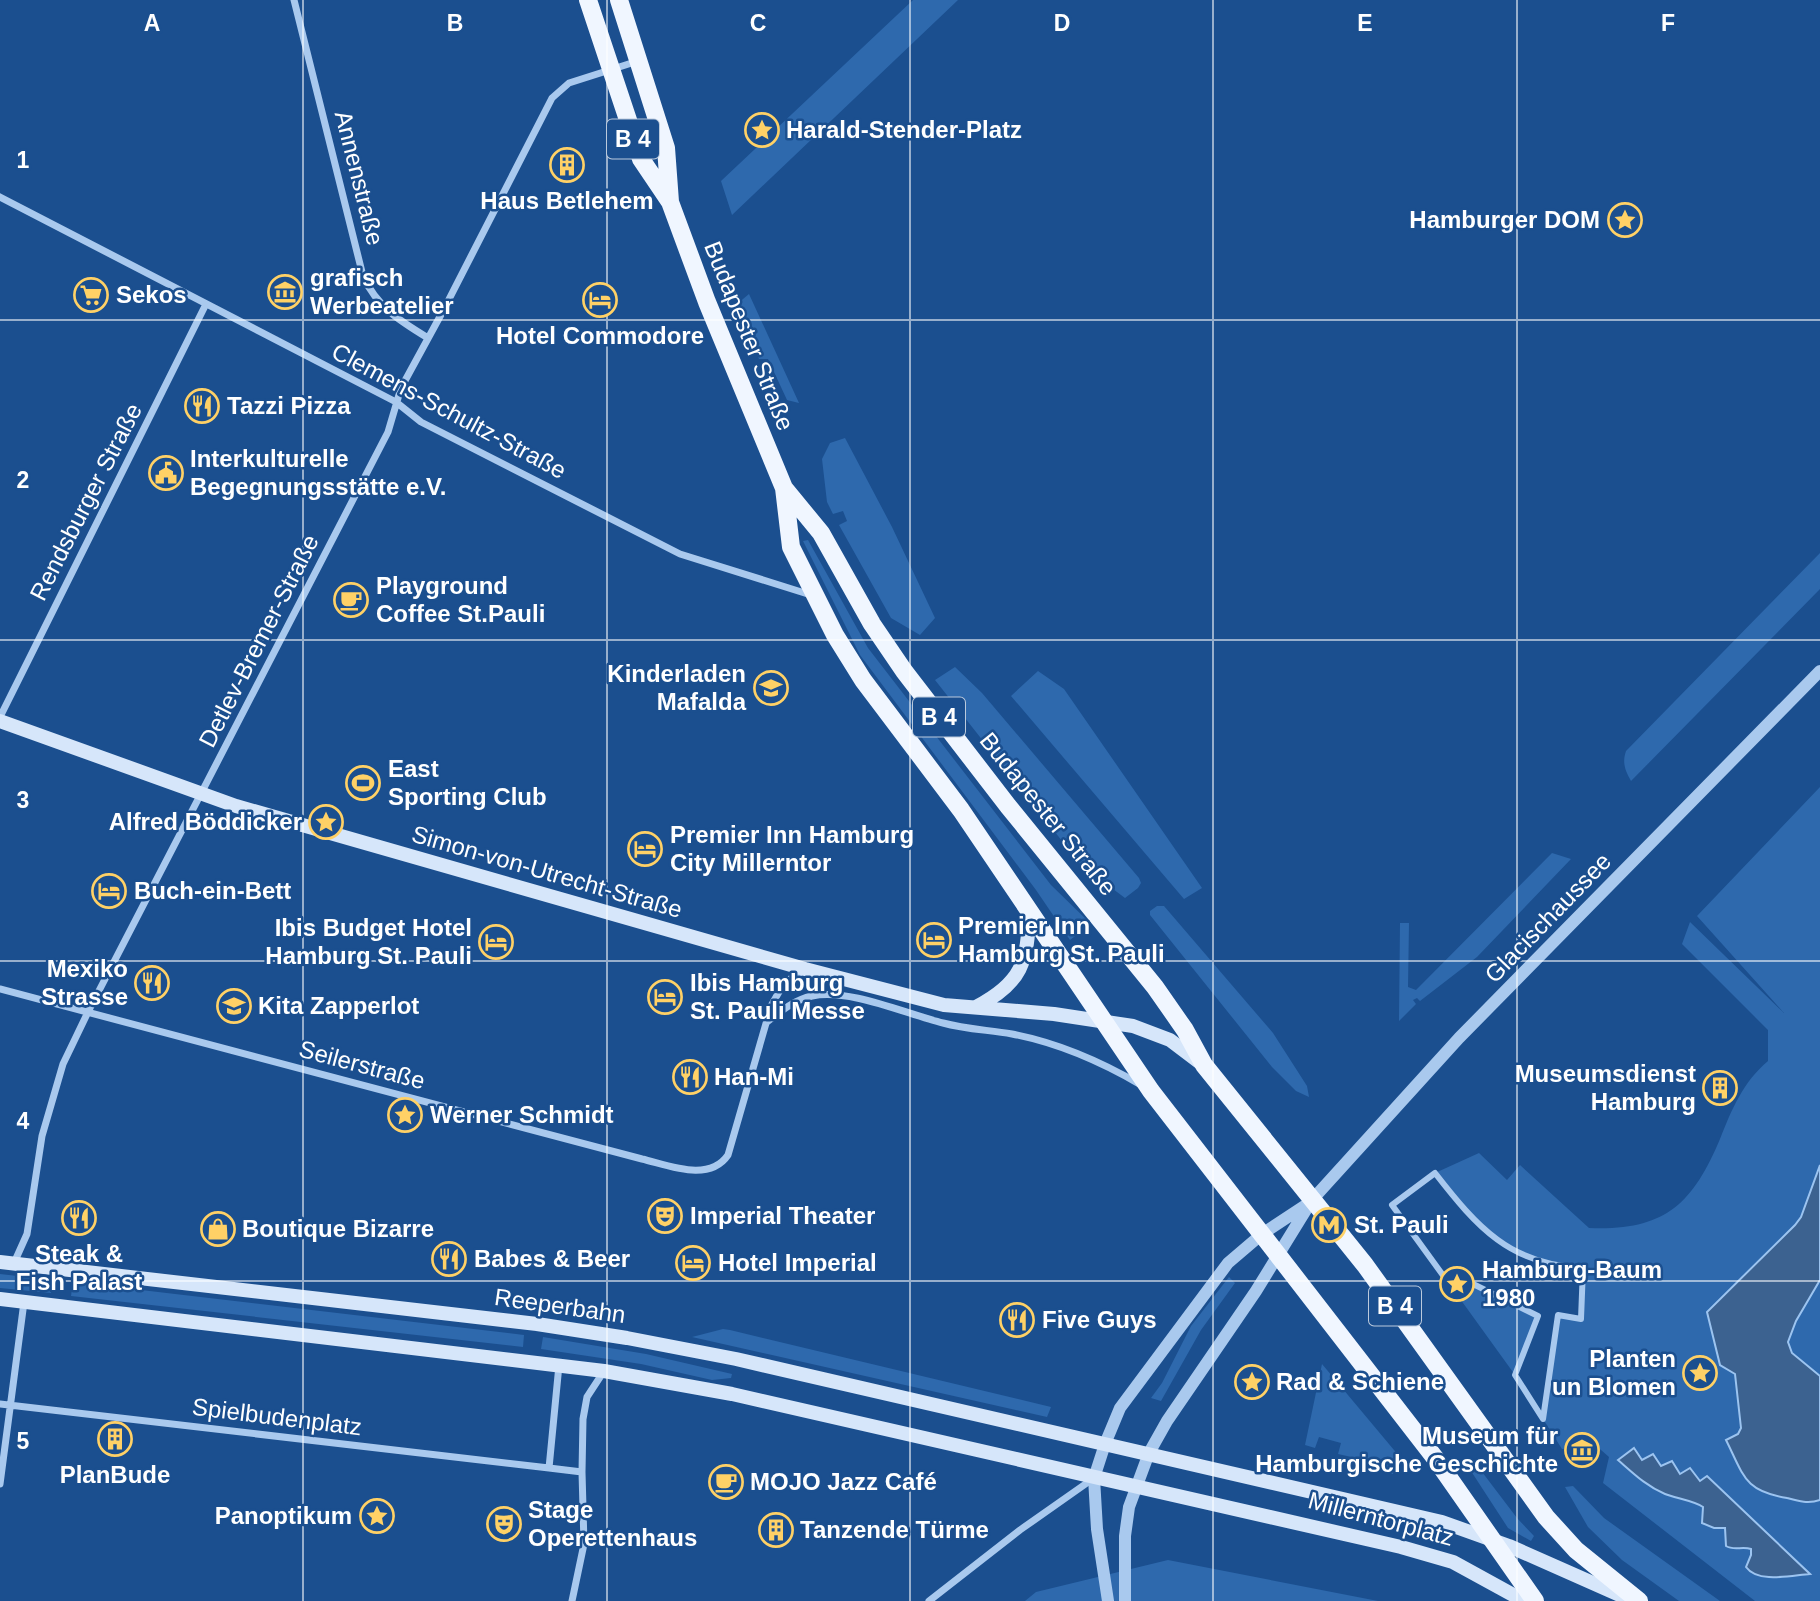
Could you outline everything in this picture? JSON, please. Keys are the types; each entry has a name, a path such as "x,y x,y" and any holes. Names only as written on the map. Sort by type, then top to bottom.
{"main road":[{"name":"Budapester Straße","path":"587,0 641,159 670,202 707,302 784,488 791,547 835,635 863,680 961,810 1151,1091 1262,1234"},
{"name":"Budapester Straße","path":"619,0 666,148 670,202"},
{"name":"Budapester Straße","path":"784,488 821,533 872,624 904,671 1008,806 1155,987 1185,1030 1204,1065 1312,1200"},
{"name":"Simon-von-Utrecht-Straße","path":"0,719 236,806 910,998 944,1005 1101,1020"},
{"path":"975,1008 1005,988 1023,964 1028,940 1029,912"},
{"name":"Budapester Straße","path":"1101,1020 1151,1032 1170,1040 1204,1065"},
{"name":"B 4","path":"1312,1200 1365,1265 1546,1517 1576,1550 1639,1601"},
{"name":"Millerntorplatz","path":"1262,1234 1435,1458 1535,1601"},
{"name":"Reeperbahn","path":"7,1263 537,1324 627,1338 893,1394 1105,1444"},
{"path":"0,1299 604,1371 732,1394 1094,1478"},
{"name":"Millerntorplatz","path":"1105,1444 1442,1522 1633,1601"},
{"name":"Millerntorplatz","path":"1094,1478 1418,1551 1464,1568 1524,1601"}],"street":[{"name":"Annenstraße","path":"294,0 363,276 378,303 391,315 428,338"},
{"name":"Detlev-Bremer-Straße","path":"7,1263 27,1234 42,1136 63,1064 388,432 401,388 552,98 569,83 639,61"},
{"name":"Clemens-Schultz-Straße","path":"0,198 396,402 421,422 680,554 815,596"},
{"name":"Rendsburger Straße","path":"0,719 206,304"},
{"name":"Glacischaussee","path":"1312,1200 1459,1038 1820,671"},
{"path":"766,1023 771,1006 784,983 805,969"},
{"name":"Seilerstraße","path":"0,989 675,1167 701,1170 715,1167 728,1155 766,1023"},
{"path":"766,1023 794,1001 813,995 845,996 945,1024 1013,1034 1052,1044 1102,1063 1151,1091"},
{"path":"1435,1173 1458,1203 1507,1248 1542,1264 1583,1268 1581,1319 1558,1315 1543,1419 1515,1375 1538,1317 1467,1281 1458,1296 1392,1205 1435,1173"},
{"path":"1108,1601 1097,1529 1094,1478 1120,1408 1216,1276 1262,1234 1312,1200"},
{"path":"1125,1601 1125,1536 1129,1507 1149,1453 1167,1421 1312,1200"},
{"path":"0,1484 24,1302"},
{"path":"549,1468 559,1364"},
{"path":"572,1601 584,1544 583,1419 587,1397 604,1371"},
{"name":"Spielbudenplatz","path":"0,1404 582,1472"},
{"path":"929,1601 1020,1530 1094,1478"}],"shaded area":[{"path":"913,0 958,0 732,215 721,181"},
{"path":"749,294 799,403 787,400 768,359 759,359 737,304"},
{"path":"845,438 892,527 935,618 920,635 891,618 839,525 847,521 843,511 833,514 827,502 822,459 830,443"},
{"path":"808,540 868,648 1051,885 1091,924 1070,940 1036,890 860,655 803,541"},
{"path":"1820,553 1820,589 1631,781 1625,766 1626,751"},
{"path":"955,667 982,693 1139,878 1141,883 1138,888 1125,898 1081,865 935,680"},
{"path":"1038,671 1064,689 1202,888 1184,899 1011,696"},
{"name":"Planten un Blomen","path":"1820,787 1820,1601 1755,1601 1603,1483 1609,1457 1585,1436 1574,1448 1562,1449 1543,1419 1558,1315 1580,1319 1582,1268 1542,1264 1484,1229 1435,1173 1479,1153 1507,1180 1520,1165 1589,1228 1615,1228 1656,1219 1672,1210 1686,1197 1709,1162 1739,1097 1768,1061 1768,1030 1682,944 1690,922 1784,1013 1697,916"},
{"path":"1552,853 1571,859 1477,957 1420,1001 1417,998 1413,1000 1416,1004 1399,1021 1400,923 1409,923 1408,987 1416,990"},
{"path":"1157,906 1164,906 1273,1033 1307,1086 1309,1097 1296,1091 1272,1067 1150,915 1150,911"},
{"path":"1820,1165 1820,1280 1796,1321 1788,1342 1792,1353 1820,1376 1820,1500 1807,1502 1762,1491 1747,1480 1737,1463 1726,1440 1738,1434 1741,1428 1735,1374 1720,1365 1707,1312 1795,1225 1801,1217"},
{"path":"0,1274 53,1280 51,1293 0,1288"},
{"path":"1229,1277 1235,1283 1201,1330 1161,1401 1151,1398 1162,1383 1191,1326"},
{"path":"1467,1281 1538,1316 1515,1375 1458,1296"},
{"path":"73,1282 524,1335 523,1347 71,1296"},
{"path":"723,1329 1051,1407 1047,1417 692,1337"},
{"path":"543,1337 646,1354 732,1374 731,1378 712,1380 641,1364 541,1349"},
{"path":"1322,1364 1399,1456 1393,1474 1357,1465 1356,1458 1338,1454 1341,1443 1319,1437 1315,1448 1305,1445"},
{"path":"1634,1448 1642,1460 1653,1454 1661,1466 1672,1461 1680,1474 1690,1468 1700,1481 1707,1476 1810,1574 1767,1577 1751,1572 1746,1567 1751,1549 1726,1546 1725,1528 1714,1528 1702,1523 1703,1507 1658,1491 1618,1460"},
{"path":"1476,1464 1534,1536 1531,1541 1508,1528 1469,1468"},
{"path":"1573,1486 1604,1518 1720,1601 1679,1601 1622,1560 1588,1527 1565,1487"},
{"path":"1168,1560 1378,1601 1025,1601 1036,1592"}],"place":[{"name":"Harald-Stender-Platz","path":"762,130"},
{"name":"Haus Betlehem","path":"567,165"},
{"name":"Hamburger DOM","path":"1625,220"},
{"name":"grafisch Werbeatelier","path":"285,292"},
{"name":"Sekos","path":"91,295"},
{"name":"Hotel Commodore","path":"600,300"},
{"name":"Tazzi Pizza","path":"202,406"},
{"name":"Interkulturelle Begegnungsstätte e.V.","path":"166,473"},
{"name":"Playground Coffee St.Pauli","path":"351,600"},
{"name":"Kinderladen Mafalda","path":"771,688"},
{"name":"East Sporting Club","path":"363,783"},
{"name":"Alfred Böddicker","path":"326,822"},
{"name":"Premier Inn Hamburg City Millerntor","path":"645,849"},
{"name":"Buch-ein-Bett","path":"109,891"},
{"name":"Premier Inn Hamburg St. Pauli","path":"934,940"},
{"name":"Ibis Budget Hotel Hamburg St. Pauli","path":"496,942"},
{"name":"Mexiko Strasse","path":"152,983"},
{"name":"Ibis Hamburg St. Pauli Messe","path":"665,997"},
{"name":"Kita Zapperlot","path":"234,1006"},
{"name":"Han-Mi","path":"690,1077"},
{"name":"Museumsdienst Hamburg","path":"1720,1088"},
{"name":"Werner Schmidt","path":"405,1115"},
{"name":"Imperial Theater","path":"665,1216"},
{"name":"Steak & Fish Palast","path":"79,1218"},
{"name":"St. Pauli","path":"1329,1225"},
{"name":"Boutique Bizarre","path":"218,1229"},
{"name":"Babes & Beer","path":"449,1259"},
{"name":"Hotel Imperial","path":"693,1263"},
{"name":"Hamburg-Baum 1980","path":"1457,1284"},
{"name":"Five Guys","path":"1017,1320"},
{"name":"Planten un Blomen","path":"1700,1373"},
{"name":"Rad & Schiene","path":"1252,1382"},
{"name":"PlanBude","path":"115,1439"},
{"name":"Museum für Hamburgische Geschichte","path":"1582,1450"},
{"name":"MOJO Jazz Café","path":"726,1482"},
{"name":"Panoptikum","path":"377,1516"},
{"name":"Stage Operettenhaus","path":"504,1524"},
{"name":"Tanzende Türme","path":"776,1530"}]}
